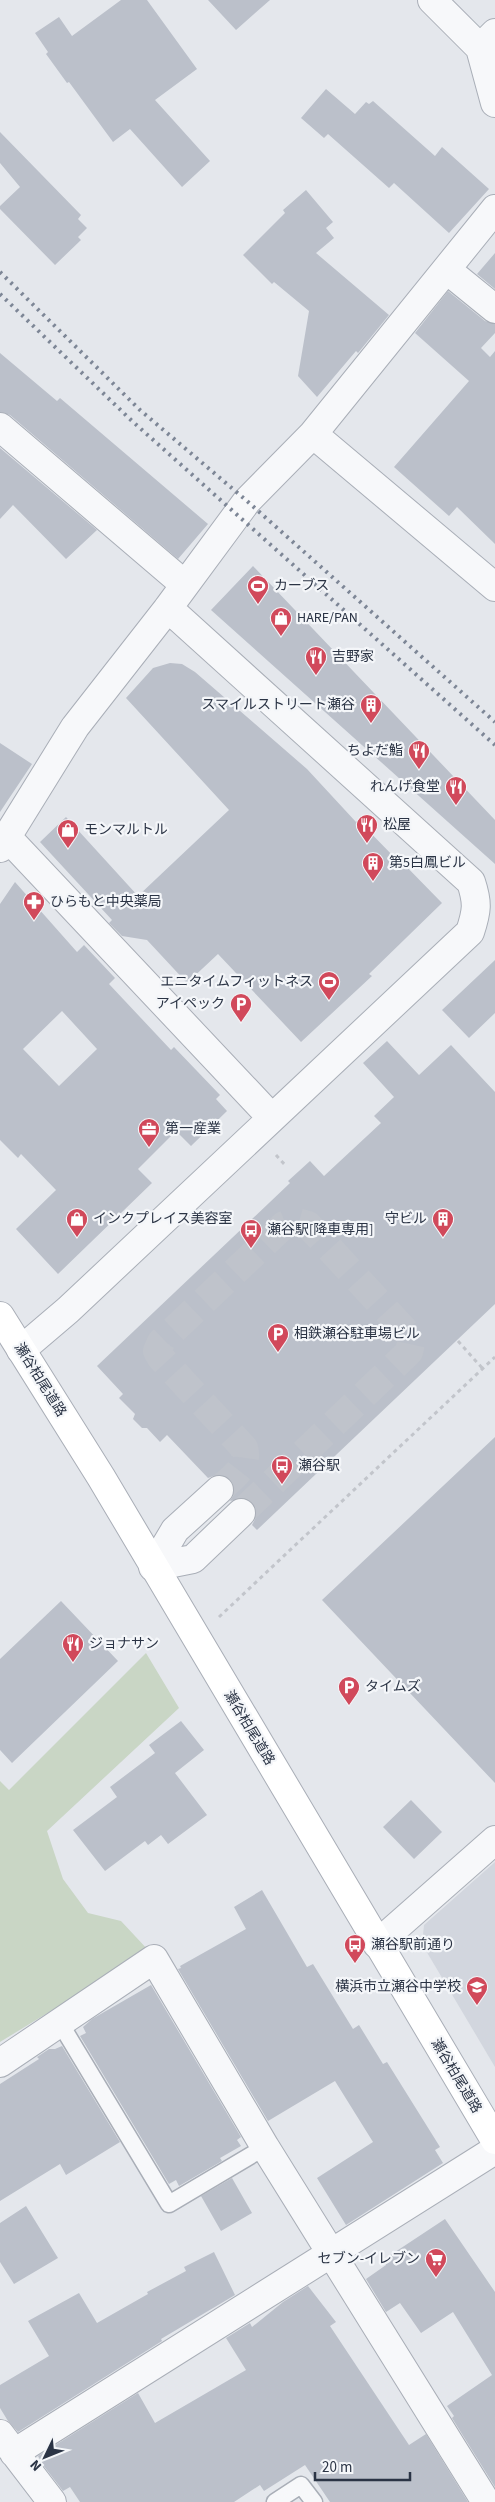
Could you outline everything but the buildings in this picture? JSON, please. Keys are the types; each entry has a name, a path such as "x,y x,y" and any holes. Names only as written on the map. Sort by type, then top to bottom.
{"main road":[{"name":"瀬谷柏尾道路","path":"0,1316 101,1478 495,2140"}],"street":[{"path":"432,0 487,41 495,103"},
{"path":"271,1117 4,843 75,727 168,608 247,501 313,434 448,270 495,209"},
{"path":"448,270 495,309"},
{"path":"0,427 184,584"},
{"path":"313,434 495,587"},
{"path":"21,1350 74,1304 470,932 478,901 471,882 168,608"},
{"path":"153,1567 175,1530 219,1490"},
{"path":"153,1567 193,1559 241,1513"},
{"path":"377,1944 495,1840"},
{"path":"0,2063 154,1958 265,2146 486,2502"},
{"path":"52,2502 7,2444 331,2253 495,2150"}],"lane":[{"path":"60,2023 169,2204 265,2146"},
{"path":"274,2502 301,2484 314,2502"}],"path":[{"path":"458,1341 483,1369"},
{"path":"196,1639 495,1357"}],"shaded area":[{"name":"横浜市立瀬谷中学校","path":"495,1862 495,2067 422,1944 424,1925"}],"green space":[{"path":"146,1653 179,1708 47,1831 63,1879 88,1913 121,1921 149,1951 0,2042 0,1781 9,1790"}],"tunnel":[{"path":"219,1490 242,1466 245,1455 244,1448 161,1358 157,1351 161,1342 284,1225 294,1221 308,1225 407,1333 411,1343 409,1352 241,1513"}],"railway":[{"path":"0,272 140,410 247,501 495,722"},
{"path":"0,294 132,421 495,745"}],"place":[{"name":"カーブス","path":"258,605"},
{"name":"HARE/PAN","path":"281,637"},
{"name":"吉野家","path":"316,676"},
{"name":"スマイルストリート瀬谷","path":"371,724"},
{"name":"ちよだ鮨","path":"419,770"},
{"name":"れんげ食堂","path":"456,806"},
{"name":"松屋","path":"367,844"},
{"name":"モンマルトル","path":"68,849"},
{"name":"第5白鳳ビル","path":"373,882"},
{"name":"ひらもと中央薬局","path":"34,921"},
{"name":"エニタイムフィットネス","path":"329,1001"},
{"name":"アイペック","path":"241,1023"},
{"name":"第一産業","path":"149,1148"},
{"name":"インクプレイス美容室","path":"77,1238"},
{"name":"守ビル","path":"443,1238"},
{"name":"瀬谷駅[降車専用]","path":"251,1249"},
{"name":"相鉄瀬谷駐車場ビル","path":"278,1353"},
{"name":"瀬谷駅","path":"282,1485"},
{"name":"ジョナサン","path":"73,1663"},
{"name":"タイムズ","path":"349,1706"},
{"name":"瀬谷駅前通り","path":"355,1964"},
{"name":"横浜市立瀬谷中学校","path":"477,2006"},
{"name":"セブン-イレブン","path":"436,2278"}]}
